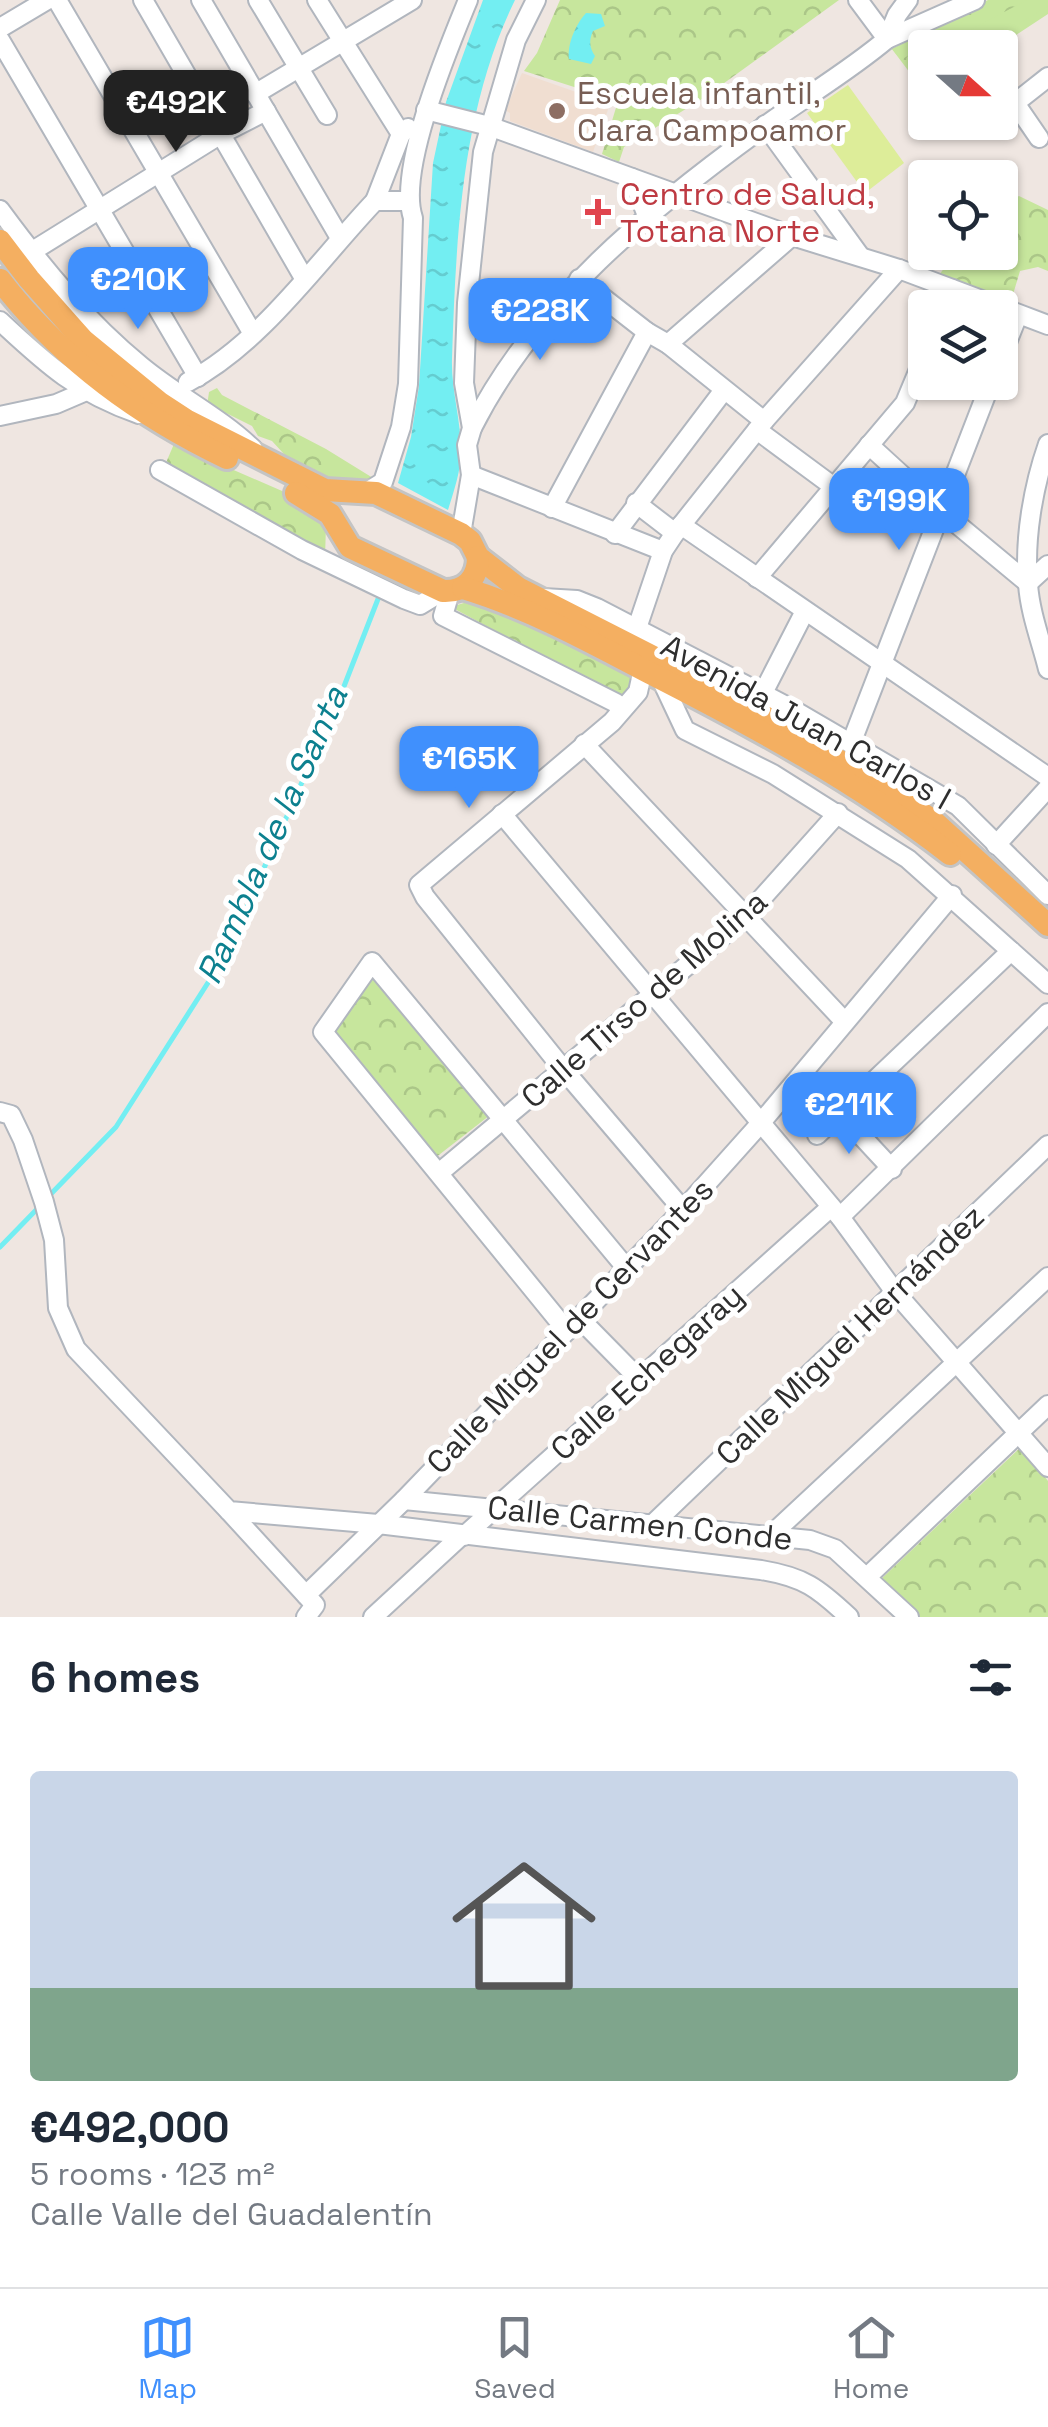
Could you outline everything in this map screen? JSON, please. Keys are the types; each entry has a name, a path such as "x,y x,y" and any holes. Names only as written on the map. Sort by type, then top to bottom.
{"main road":[{"path":"0,241 83,340 186,420 325,490 384,496 461,534 470,540 478,557 518,588 726,694 875,782 932,820 1048,925"},
{"path":"0,280 72,358 149,418 318,504 339,528 344,541 358,552 452,590 511,602 796,751 923,833 1048,943"},
{"path":"339,528 346,503 363,493"},
{"path":"452,590 475,574 478,557"}],"street":[{"path":"0,28 47,0"},
{"path":"58,0 253,334"},
{"path":"143,0 304,278"},
{"path":"200,0 340,238"},
{"path":"258,0 328,115"},
{"path":"318,0 401,134"},
{"path":"254,94 412,0"},
{"path":"363,493 384,482 392,461 408,384 413,218 407,202 426,110 468,0"},
{"path":"472,428 464,382 467,303 483,152 516,40 536,0"},
{"path":"858,0 887,39"},
{"path":"887,39 897,14 908,0"},
{"path":"461,534 471,475 467,444 472,428 494,384 579,279 618,240 765,125 887,39 976,0"},
{"path":"0,40 198,377"},
{"path":"1039,138 1014,102 1048,77"},
{"path":"426,110 489,126 792,236 952,289"},
{"path":"142,366 185,384 222,362 253,334 375,200 401,134 426,110"},
{"path":"31,252 266,111"},
{"path":"765,125 860,256"},
{"path":"632,178 648,218"},
{"path":"375,200 407,202"},
{"path":"0,210 71,301 142,366 191,404 232,429 264,460"},
{"path":"668,344 792,236"},
{"path":"637,628 663,551 678,530 760,426 898,269"},
{"path":"579,279 668,344 834,486"},
{"path":"1018,314 1048,325"},
{"path":"0,322 84,392 149,418"},
{"path":"552,508 648,332"},
{"path":"615,534 724,390"},
{"path":"0,416 56,404 84,392"},
{"path":"757,578 908,397"},
{"path":"852,741 984,400"},
{"path":"1048,444 1029,534 1028,583 1048,669"},
{"path":"869,445 1028,583"},
{"path":"160,470 334,566 420,604 452,590"},
{"path":"471,475 663,551"},
{"path":"636,504 757,578 1048,777"},
{"path":"334,566 339,528"},
{"path":"334,566 358,552"},
{"path":"1028,583 1048,565"},
{"path":"452,590 443,616 616,703 620,710"},
{"name":"Avenida Juan Carlos I","path":"538,597 576,600 852,741 958,806 1048,896"},
{"path":"763,693 805,611"},
{"path":"652,674 612,722 419,885 425,898 563,1069 683,1210"},
{"name":"Avenida Juan Carlos I","path":"652,674 686,730 774,774 908,860 1048,984"},
{"path":"584,744 844,1021"},
{"path":"996,845 1048,788"},
{"name":"Calle Tirso de Molina","path":"439,1173 744,918 838,813"},
{"path":"502,814 835,1212 894,1292 1048,1467"},
{"name":"Calle Miguel de Cervantes","path":"309,1606 378,1524 628,1270 760,1125 952,895"},
{"path":"818,1135 1011,951"},
{"path":"628,1270 372,962 323,1032 439,1173 574,1325 640,1380"},
{"name":"Calle Echegaray","path":"373,1617 640,1380 835,1212 892,1168 1048,1013"},
{"path":"0,1112 11,1115 36,1173 54,1240 58,1308 76,1349 229,1511 309,1606"},
{"path":"840,1114 892,1168"},
{"name":"Calle Miguel Hernández","path":"628,1556 648,1525 1048,1145"},
{"path":"770,1536 1048,1276"},
{"path":"868,1577 1048,1405"},
{"name":"Calle Carmen Conde","path":"404,1500 810,1540 835,1549 909,1617"},
{"path":"229,1511 378,1524 793,1575 824,1593 849,1617"}],"shaded area":[{"name":"Escuela infantil, Clara Campoamor","path":"522,73 610,104 593,152 510,121 510,113 505,110"}],"green space":[{"path":"560,0 839,0 702,99 624,147 619,162 602,154 618,101 524,71 537,53"},
{"path":"988,0 1048,0 1048,14 1018,34 1018,30 929,30"},
{"path":"1027,0 1048,0 1048,6 1008,30 970,30"},
{"path":"963,11 964,21 949,30 928,30"},
{"path":"908,40 908,56 901,60 892,49"},
{"path":"908,41 908,70 892,49"},
{"path":"848,85 904,163 865,193 807,113"},
{"path":"1018,197 1048,210 1048,271 1038,267 1020,271 1014,290 981,290 939,275 943,270 1018,270"},
{"path":"217,388 222,395 373,478 365,483 325,479 294,465 272,441 258,436 252,426 226,413 218,415 207,406 209,392"},
{"path":"174,444 289,494 326,525 325,557 165,465"},
{"path":"486,601 630,673 632,689 624,700 451,607"},
{"path":"372,966 494,1112 435,1158 327,1031"},
{"path":"1021,1447 1048,1481 1048,1617 920,1617 880,1580"}],"water":[{"path":"483,0 515,0 483,86 465,176 452,359 461,458 448,510 398,483 419,386 433,163 446,102"},
{"path":"586,13 601,14 605,26 593,31 590,40 595,56 591,64 569,59 573,34"}],"waterway":[{"name":"Rambla de la Santa","path":"46,1199 116,1127 225,956 341,694 378,599"},
{"name":"Rambla de la Santa","path":"0,1247 39,1207"}],"place":[{"name":"Escuela infantil, Clara Campoamor","path":"557,111"},
{"name":"Centro de Salud, Totana Norte","path":"598,212"}]}
